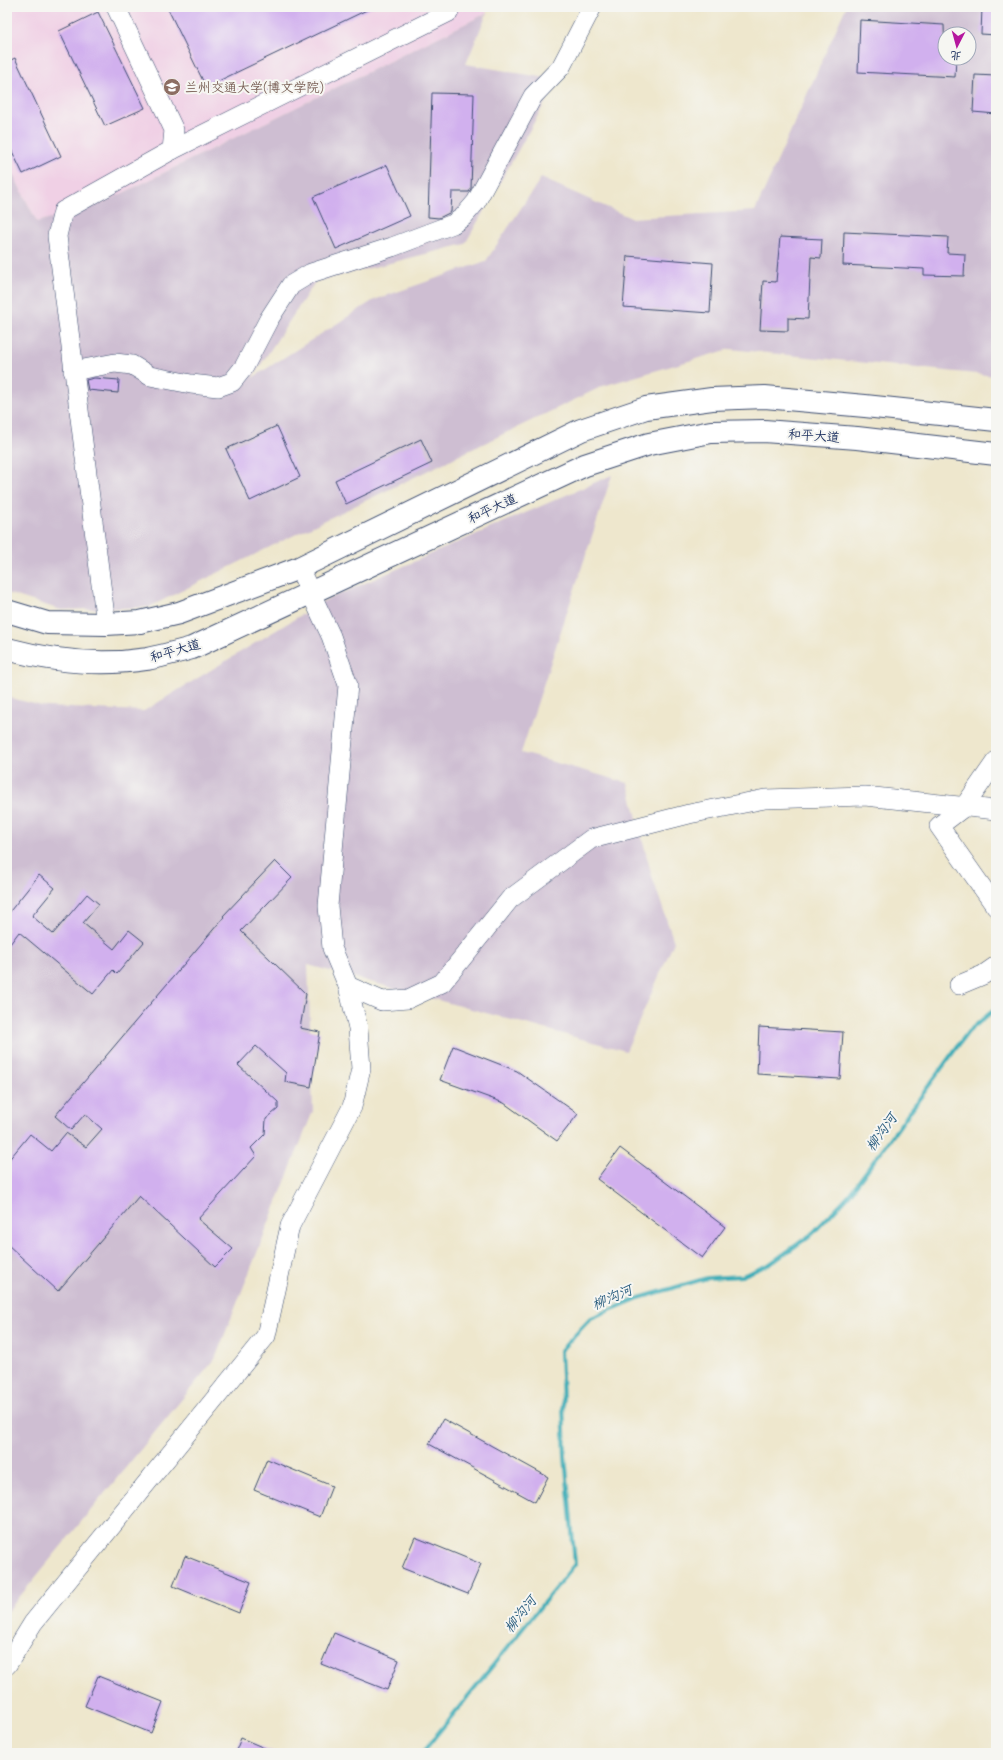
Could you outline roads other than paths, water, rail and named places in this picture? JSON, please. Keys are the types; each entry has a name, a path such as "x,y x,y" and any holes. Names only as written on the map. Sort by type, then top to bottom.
{"highway":[{"path":"7,611 47,623 106,624 140,622 180,613 299,568 581,430 646,408 712,398 765,397 996,420"},
{"name":"和平大道","path":"7,649 38,657 106,663 148,659 192,648 585,464 649,444 712,432 764,431 857,438 996,454"}],"street":[{"path":"116,7 174,130 172,150"},
{"path":"73,371 115,362 132,366 150,376 191,384 218,387 232,382 244,367 269,319 291,285 311,273 392,247 453,224 463,216 476,202 533,96 561,67 592,7"},
{"path":"106,624 57,236 62,211 172,150 449,12"},
{"path":"7,1665 33,1623 266,1336 290,1226 352,1107 361,1069 358,1028 348,986 332,948 328,906 348,685 331,636 299,568"},
{"path":"996,761 964,807 939,826 996,907"},
{"path":"348,986 382,1001 408,1000 442,983 510,899 591,838 689,814 764,799 865,796 996,810"},
{"path":"959,985 983,975 996,966"}],"waterway":[{"name":"柳沟河","path":"422,1753 575,1564 565,1456 561,1350 591,1318 639,1298 707,1278 742,1276 770,1264 812,1234 849,1195 968,1032 996,1008"}],"place":[{"name":"兰州交通大学(博文学院)","path":"172,87"}]}
